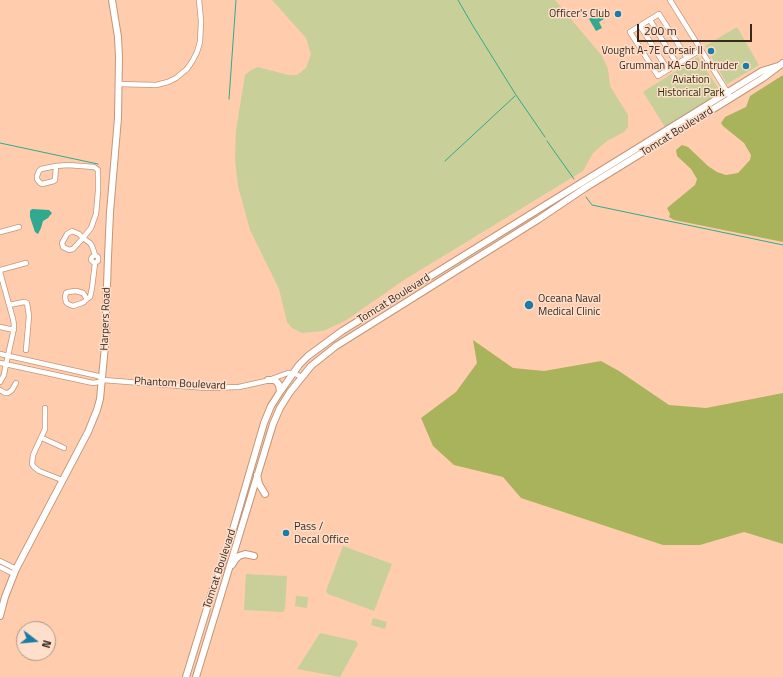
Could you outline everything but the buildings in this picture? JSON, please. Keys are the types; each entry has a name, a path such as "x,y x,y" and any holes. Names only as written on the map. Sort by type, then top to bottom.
{"main road":[{"name":"Harpers Road","path":"0,616 5,597 15,571 88,432 100,399 103,380 105,346 112,180 118,118 118,37 112,0"},
{"name":"Tomcat Boulevard","path":"186,677 212,592 227,550 264,423 271,406 280,392 293,373 308,356 342,331 729,96 764,78 780,65"},
{"name":"Tomcat Boulevard","path":"196,677 267,440 275,419 290,392 311,366 336,346 539,219 729,96"},
{"path":"268,380 274,380 277,382 280,392"},
{"path":"257,474 259,484 265,494"},
{"path":"225,581 235,560 239,556 245,554 254,556"}],"street":[{"path":"119,84 156,85 176,78 187,69 194,60 200,42 201,22 198,0"},
{"path":"670,0 729,96"},
{"path":"687,58 659,14 630,32 658,76 701,50"},
{"path":"650,20 677,64"},
{"path":"640,26 668,70"},
{"path":"56,166 55,180 42,184 40,183 37,176 38,171 41,169 56,166 68,165 94,166 98,170 98,191 95,218 91,228 83,238 73,249 66,250 62,245 67,234 72,232 77,233 83,238 90,243 92,246 97,259 90,297 82,303 70,306 66,302 65,295 70,291 80,292 83,293 87,299"},
{"path":"0,232 19,227"},
{"path":"97,259 108,259"},
{"path":"0,382 4,375 14,330 13,319 0,271 26,263"},
{"path":"9,305 24,302 27,303 29,316 26,350"},
{"path":"0,327 14,330"},
{"name":"Phantom Boulevard","path":"0,354 98,376 103,380"},
{"name":"Phantom Boulevard","path":"0,363 94,383 103,380 207,388 239,387 268,380 288,373 293,373"},
{"path":"293,373 302,377"},
{"path":"0,390 8,393 12,390 16,383"},
{"path":"46,408 45,429 33,455 32,464 39,471 62,480"},
{"path":"42,438 64,448"},
{"path":"0,561 15,571"},
{"path":"0,567 15,571"}],"green space":[{"path":"272,0 555,0 602,56 608,69 610,86 628,115 628,127 624,132 607,141 593,153 583,171 404,280 345,321 323,331 302,333 292,328 287,322 279,289 250,230 238,186 235,159 236,130 245,75 258,67 288,75 297,75 306,68 311,54 306,38"},
{"name":"Aviation Historical Park","path":"737,27 759,65 727,84 705,46"},
{"name":"Aviation Historical Park","path":"698,57 718,88 718,94 665,127 643,92"},
{"path":"783,75 783,242 674,220 669,217 670,214 667,208 695,185 697,179 691,169 677,156 676,150 682,145 688,147 708,166 717,172 726,175 738,173 750,160 751,155 744,143 721,123 725,117 746,107 750,96"},
{"path":"473,340 513,368 544,371 601,361 619,371 669,405 706,408 783,393 783,544 744,532 700,545 663,545 521,498 503,477 454,465 433,446 421,418 456,392 477,363"},
{"path":"343,546 392,564 374,611 328,594 326,591"},
{"path":"246,574 287,576 285,609 283,612 244,610"},
{"path":"296,596 308,597 307,608 295,606"},
{"path":"373,618 387,622 385,629 371,625"},
{"path":"320,633 356,641 358,644 340,677 297,669"}],"water":[{"path":"600,13 604,19 599,22 602,28 596,31 589,19"},
{"path":"32,209 49,210 52,213 43,221 38,234 35,232 30,217 30,211"}],"waterway":[{"path":"229,99 236,0"},
{"path":"458,0 516,95 545,137"},
{"path":"445,161 515,96"},
{"path":"547,141 574,179"},
{"path":"0,143 98,164"},
{"path":"586,197 592,205 783,245"}],"place":[{"name":"Officer's Club","path":"618,14"},
{"name":"Vought A-7E Corsair II","path":"711,51"},
{"name":"Grumman KA-6D Intruder","path":"746,66"},
{"name":"Oceana Naval Medical Clinic","path":"529,305"},
{"name":"Pass / Decal Office","path":"286,533"}]}
